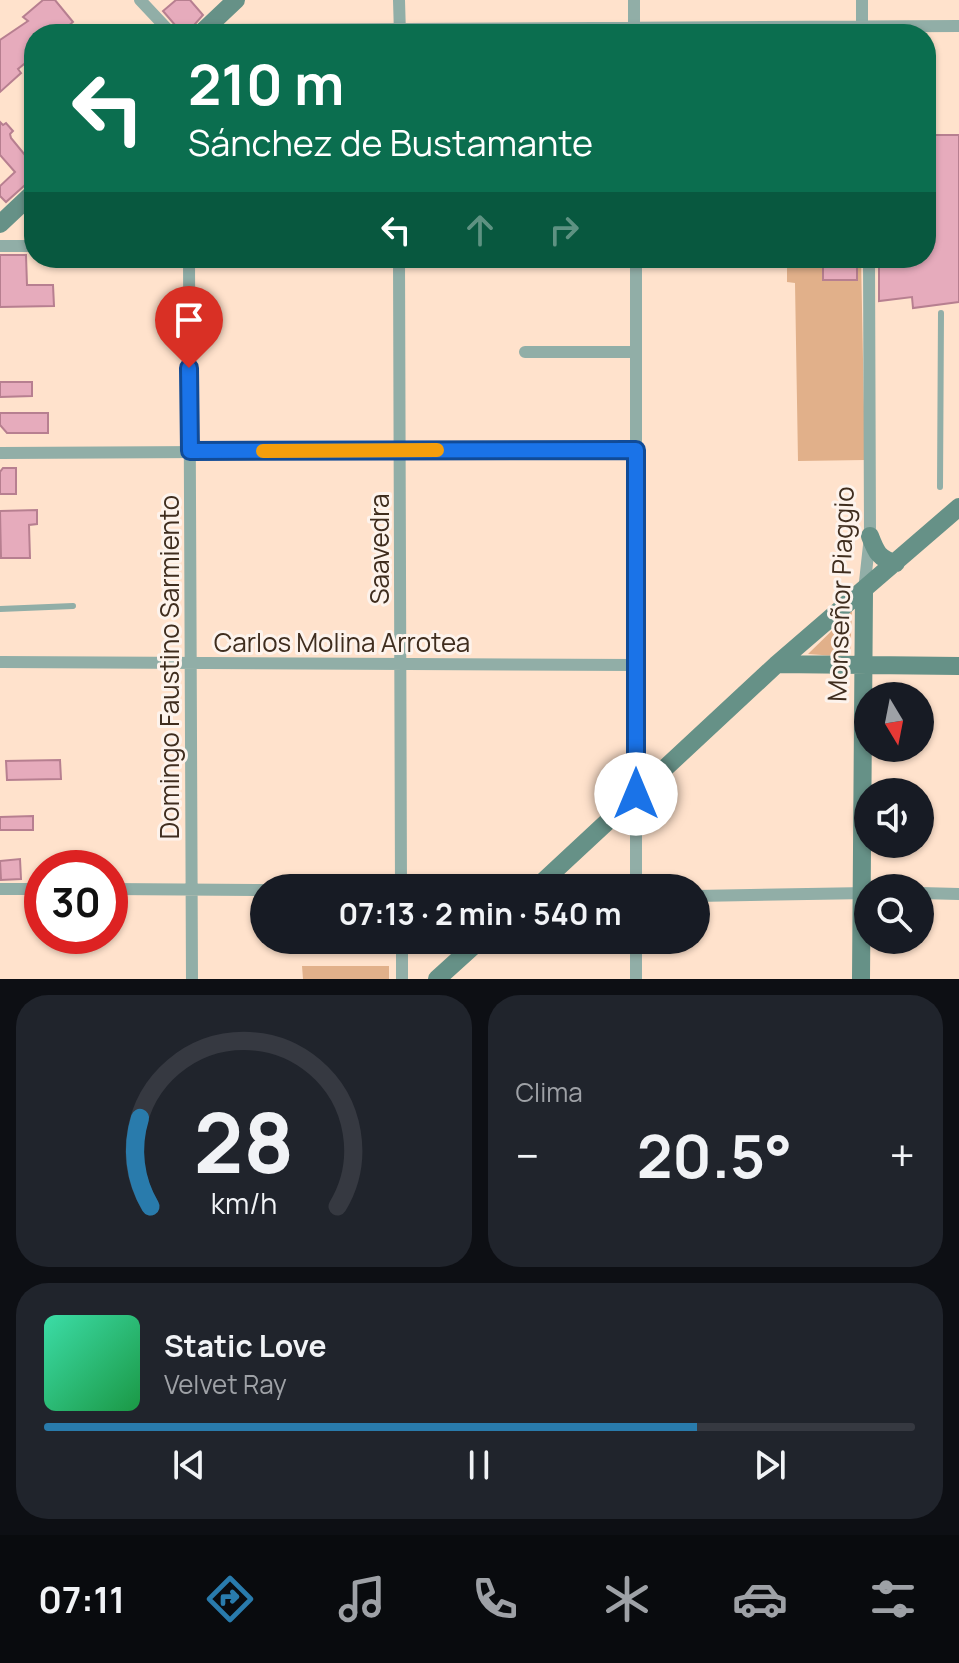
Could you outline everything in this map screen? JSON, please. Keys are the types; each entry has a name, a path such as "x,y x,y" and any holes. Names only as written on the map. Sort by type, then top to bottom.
{"street":[{"path":"140,0 163,24"},
{"path":"210,24 236,0"},
{"path":"399,0 400,24"},
{"path":"634,0 634,24"},
{"path":"862,0 862,24"},
{"path":"936,27 959,26"},
{"path":"0,224 24,201"},
{"path":"0,246 24,246"},
{"name":"Domingo Faustino Sarmiento","path":"189,268 192,979"},
{"name":"Saavedra","path":"399,268 401,874"},
{"path":"636,268 636,874"},
{"name":"Monseñor Piaggio","path":"865,874 863,665 864,591 870,536 869,268"},
{"path":"525,352 636,352"},
{"path":"0,453 636,450"},
{"path":"551,874 777,664 959,507"},
{"path":"870,536 877,554 884,560 896,563"},
{"name":"Carlos Molina Arrotea","path":"0,662 635,665"},
{"path":"777,664 959,666"},
{"path":"0,889 24,889"},
{"path":"128,889 250,890"},
{"path":"710,896 854,893"},
{"path":"934,893 959,894"},
{"path":"402,954 402,979"},
{"path":"437,979 465,954"},
{"path":"636,954 636,979"},
{"name":"Monseñor Piaggio","path":"861,979 862,954"}],"lane":[{"path":"940,487 941,313"},
{"path":"0,609 73,606"}],"shaded area":[{"path":"787,268 861,268 865,460 798,461 795,283 787,282"},
{"path":"852,611 850,657 808,654"},
{"path":"302,966 389,966 389,979 303,979"}],"building":[{"path":"43,0 55,0 73,22 24,24 24,64 18,69 21,73 0,92 0,40 28,21 23,17"},
{"path":"176,0 190,0 203,15 195,24 174,24 163,11"},
{"path":"0,122 3,125 6,123 13,131 11,138 24,154 24,186 6,202 0,196 0,186 15,172 0,155"},
{"path":"936,135 959,135 959,302 913,308 912,297 879,301 879,268 936,268"},
{"path":"0,255 24,255 27,285 53,285 54,306 0,307"},
{"path":"823,268 857,268 857,280 823,280"},
{"path":"0,382 32,382 32,396 0,397"},
{"path":"0,413 48,413 48,433 7,433 0,425"},
{"path":"3,468 16,468 16,494 0,494 0,472"},
{"path":"37,510 37,524 29,525 30,558 1,558 0,511"},
{"path":"60,760 61,779 7,780 6,761"},
{"path":"33,816 33,830 0,830 0,817"},
{"path":"20,859 21,879 1,880 0,861"}],"slow traffic":[{"path":"263,451 437,450"}],"route":[{"path":"189,368 190,451 636,450 636,794"}]}
